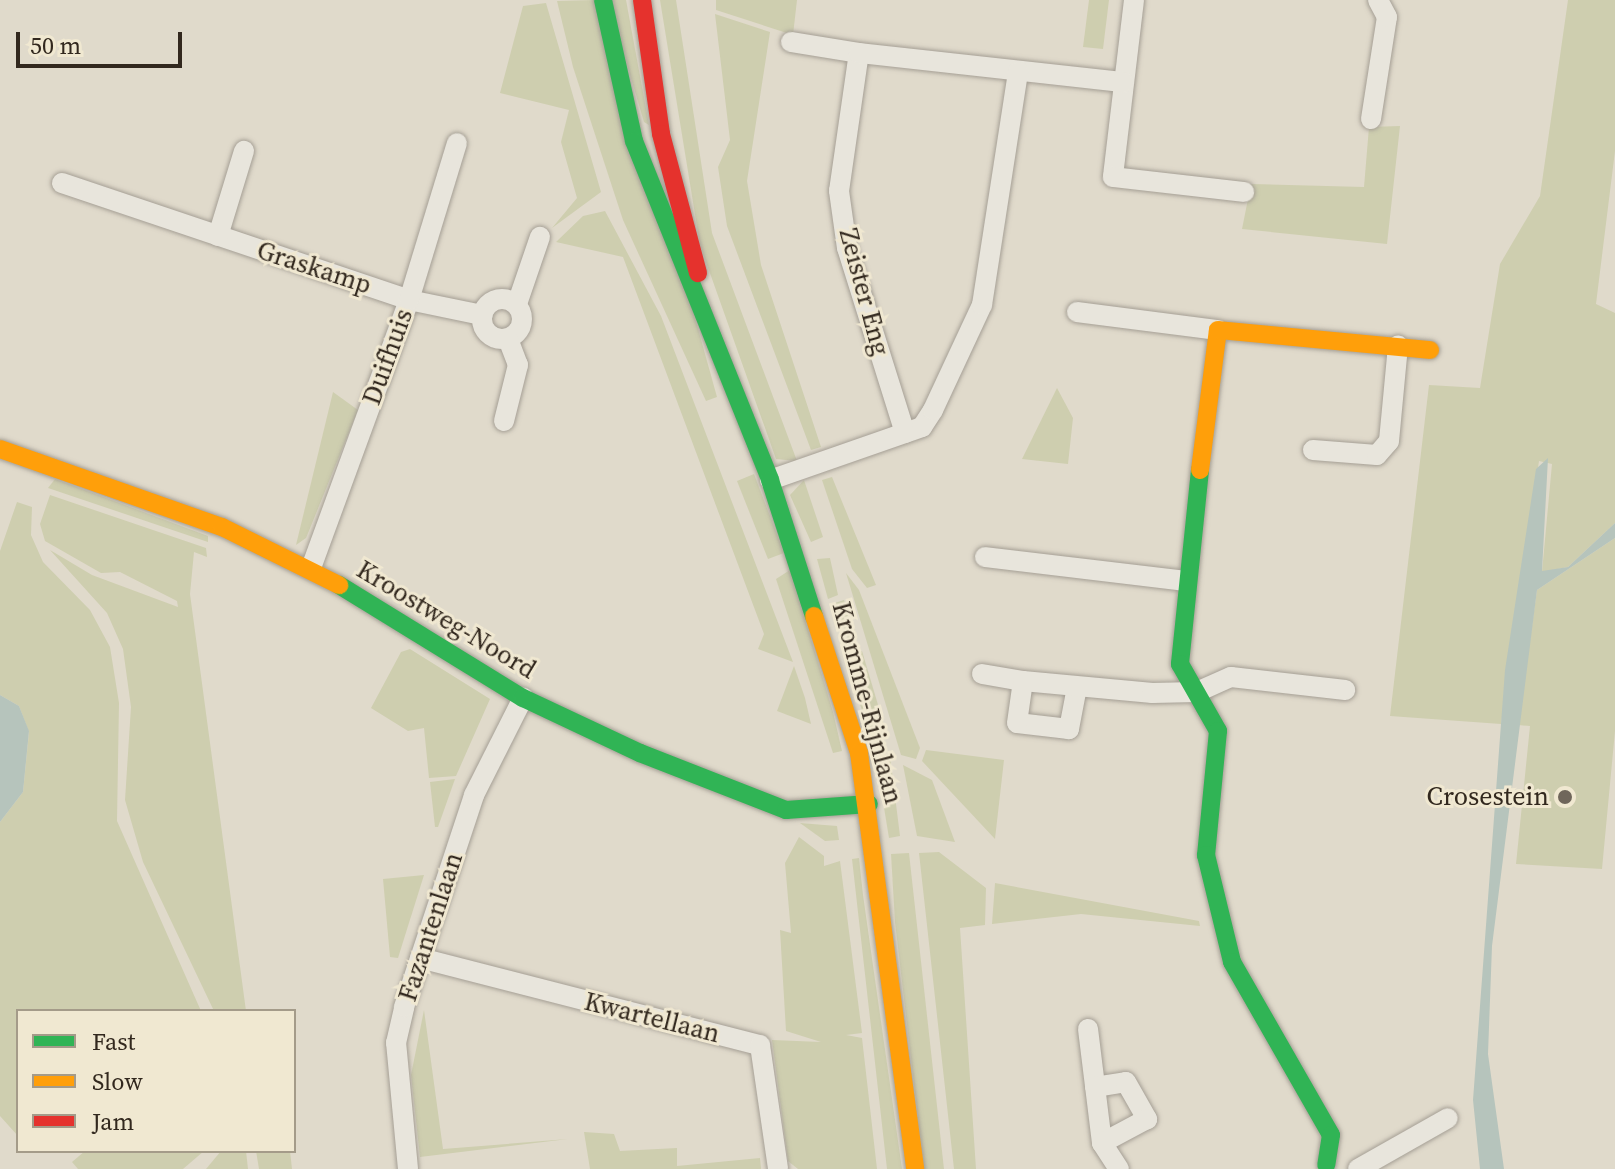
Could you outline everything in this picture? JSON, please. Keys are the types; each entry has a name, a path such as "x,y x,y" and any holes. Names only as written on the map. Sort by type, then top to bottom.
{"street":[{"name":"Kromme-Rijnlaan","path":"603,0 634,141 671,242 707,314 770,480 837,675 869,804 915,1169"},
{"name":"Kromme-Rijnlaan","path":"642,0 661,134 707,314"},
{"path":"1134,0 1113,177 1244,192"},
{"path":"1371,119 1387,17 1378,0"},
{"path":"791,42 859,53 1123,82"},
{"name":"Zeister Eng","path":"859,53 839,191 847,248 914,430"},
{"path":"770,480 914,430 982,305 1018,72"},
{"path":"634,141 661,134"},
{"name":"Duifhuis","path":"311,568 409,300 457,143"},
{"path":"218,236 244,151"},
{"name":"Graskamp","path":"62,183 409,300 482,315"},
{"path":"508,339 522,324 517,304 540,237"},
{"path":"508,339 488,334 482,315 493,300 517,304"},
{"path":"1077,312 1218,330 1430,350"},
{"path":"1218,330 1185,581 1180,664 1218,731 1206,855 1232,962 1331,1135 1328,1168"},
{"path":"504,421 518,365 508,339"},
{"path":"1313,450 1377,455 1389,441 1398,345"},
{"name":"Kroostweg-Noord","path":"0,449 222,527 311,568 523,698 786,810 869,804"},
{"path":"985,557 1185,581"},
{"path":"982,674 1077,687 1197,692 1231,677 1345,690"},
{"path":"1023,681 1017,723 1069,729 1077,687"},
{"name":"Fazantenlaan","path":"408,1169 396,1043 420,958 474,795 523,698"},
{"name":"Kwartellaan","path":"420,958 760,1045 778,1169"},
{"path":"1088,1029 1102,1143 1119,1169"},
{"path":"1095,1087 1126,1082 1147,1119 1102,1143"},
{"path":"1358,1169 1448,1118"}],"green space":[{"path":"595,0 717,397 706,401 623,220 573,67 557,1"},
{"path":"608,0 626,0 649,125 644,122"},
{"path":"660,0 676,0 712,233 797,461 776,459 700,245"},
{"path":"716,0 797,0 793,35 716,10"},
{"path":"1089,0 1109,0 1103,49 1083,47"},
{"path":"1568,0 1615,0 1615,151 1596,304 1615,313 1615,523 1568,567 1542,572 1552,464 1539,461 1501,724 1390,716 1429,385 1480,388 1500,264 1540,196"},
{"path":"546,3 601,192 552,228 577,198 561,142 569,110 500,93 523,6"},
{"path":"715,14 770,32 747,181 761,265 821,447 811,450 727,226 718,167 730,140"},
{"path":"1400,126 1387,244 1242,229 1251,184 1364,187 1369,127"},
{"path":"605,211 661,316 793,662 758,649 764,634 623,257 556,242 583,216"},
{"path":"1057,388 1073,418 1068,464 1022,459"},
{"path":"333,392 358,410 306,538 296,545"},
{"path":"754,474 784,553 768,559 737,481"},
{"path":"832,477 876,585 867,588 852,569 822,480"},
{"path":"55,479 208,536 208,542 48,488"},
{"path":"804,480 823,537 811,542 790,495"},
{"path":"50,495 206,548 207,557 194,552 190,594 246,1009 213,1009 143,862 125,800 131,707 123,649 107,613 50,550 92,575 178,607 177,601 120,572 101,573 45,541 40,524"},
{"path":"17,502 32,507 31,535 43,562 90,610 110,647 119,703 117,821 200,1009 16,1009 16,1134 0,1116 0,822 23,792 29,732 19,706 0,695 0,551"},
{"path":"1615,538 1615,731 1602,869 1516,864 1530,726 1518,725 1537,590"},
{"path":"830,558 838,595 828,599 817,559"},
{"path":"790,570 842,751 833,753 776,579"},
{"path":"846,573 859,590 920,748 916,759 901,755"},
{"path":"844,600 857,637 848,639 835,603"},
{"path":"410,649 490,699 456,776 429,778 424,728 408,731 371,708 401,652"},
{"path":"862,651 887,735 873,743 844,657"},
{"path":"794,666 805,698 811,724 777,711"},
{"path":"926,750 1004,760 995,839 922,761"},
{"path":"875,753 890,756 900,836 889,838"},
{"path":"903,765 932,780 955,842 917,836"},
{"path":"455,779 438,827 435,827 430,782"},
{"path":"800,823 837,826 839,840 825,841"},
{"path":"799,837 824,856 824,866 840,861 862,1033 846,1035 862,1038 877,1169 798,1169 788,1161 772,1040 821,1042 786,1031 780,930 791,933 785,863"},
{"path":"939,852 986,888 985,925 960,928 976,1169 954,1169 919,853"},
{"path":"909,853 944,1169 924,1169 895,922 891,854"},
{"path":"859,858 902,1169 887,1169 852,859"},
{"path":"424,875 398,958 390,957 383,879"},
{"path":"995,883 1199,921 1200,926 1081,914 992,924"},
{"path":"424,1010 443,1149 568,1139 420,1157 411,1075"},
{"path":"584,1132 614,1134 620,1151 677,1148 677,1166 760,1158 761,1169 590,1169"},
{"path":"83,1153 202,1153 183,1169 78,1169 72,1162"},
{"path":"219,1153 246,1153 248,1169 206,1169"},
{"path":"256,1153 290,1153 292,1169 259,1169"}],"shaded area":[{"path":"1548,458 1542,571 1568,567 1615,523 1615,538 1537,590 1492,946 1488,1054 1504,1169 1480,1169 1473,1100 1505,670 1536,469"},
{"path":"0,695 19,706 29,731 23,792 0,822"}],"traffic: fast":[{"path":"603,0 634,141 770,480 814,616"},
{"path":"1200,470 1180,664 1218,731 1206,855 1232,962 1331,1135 1326,1165"},
{"path":"339,585 523,698 640,753 786,810 869,804"}],"traffic: slow":[{"path":"1200,470 1218,330 1430,350"},
{"path":"0,449 222,527 339,585"},
{"path":"814,616 859,753 915,1169"}],"traffic: jam":[{"path":"642,0 661,134 698,273"}],"place":[{"name":"Crosestein","path":"1565,797"}]}
